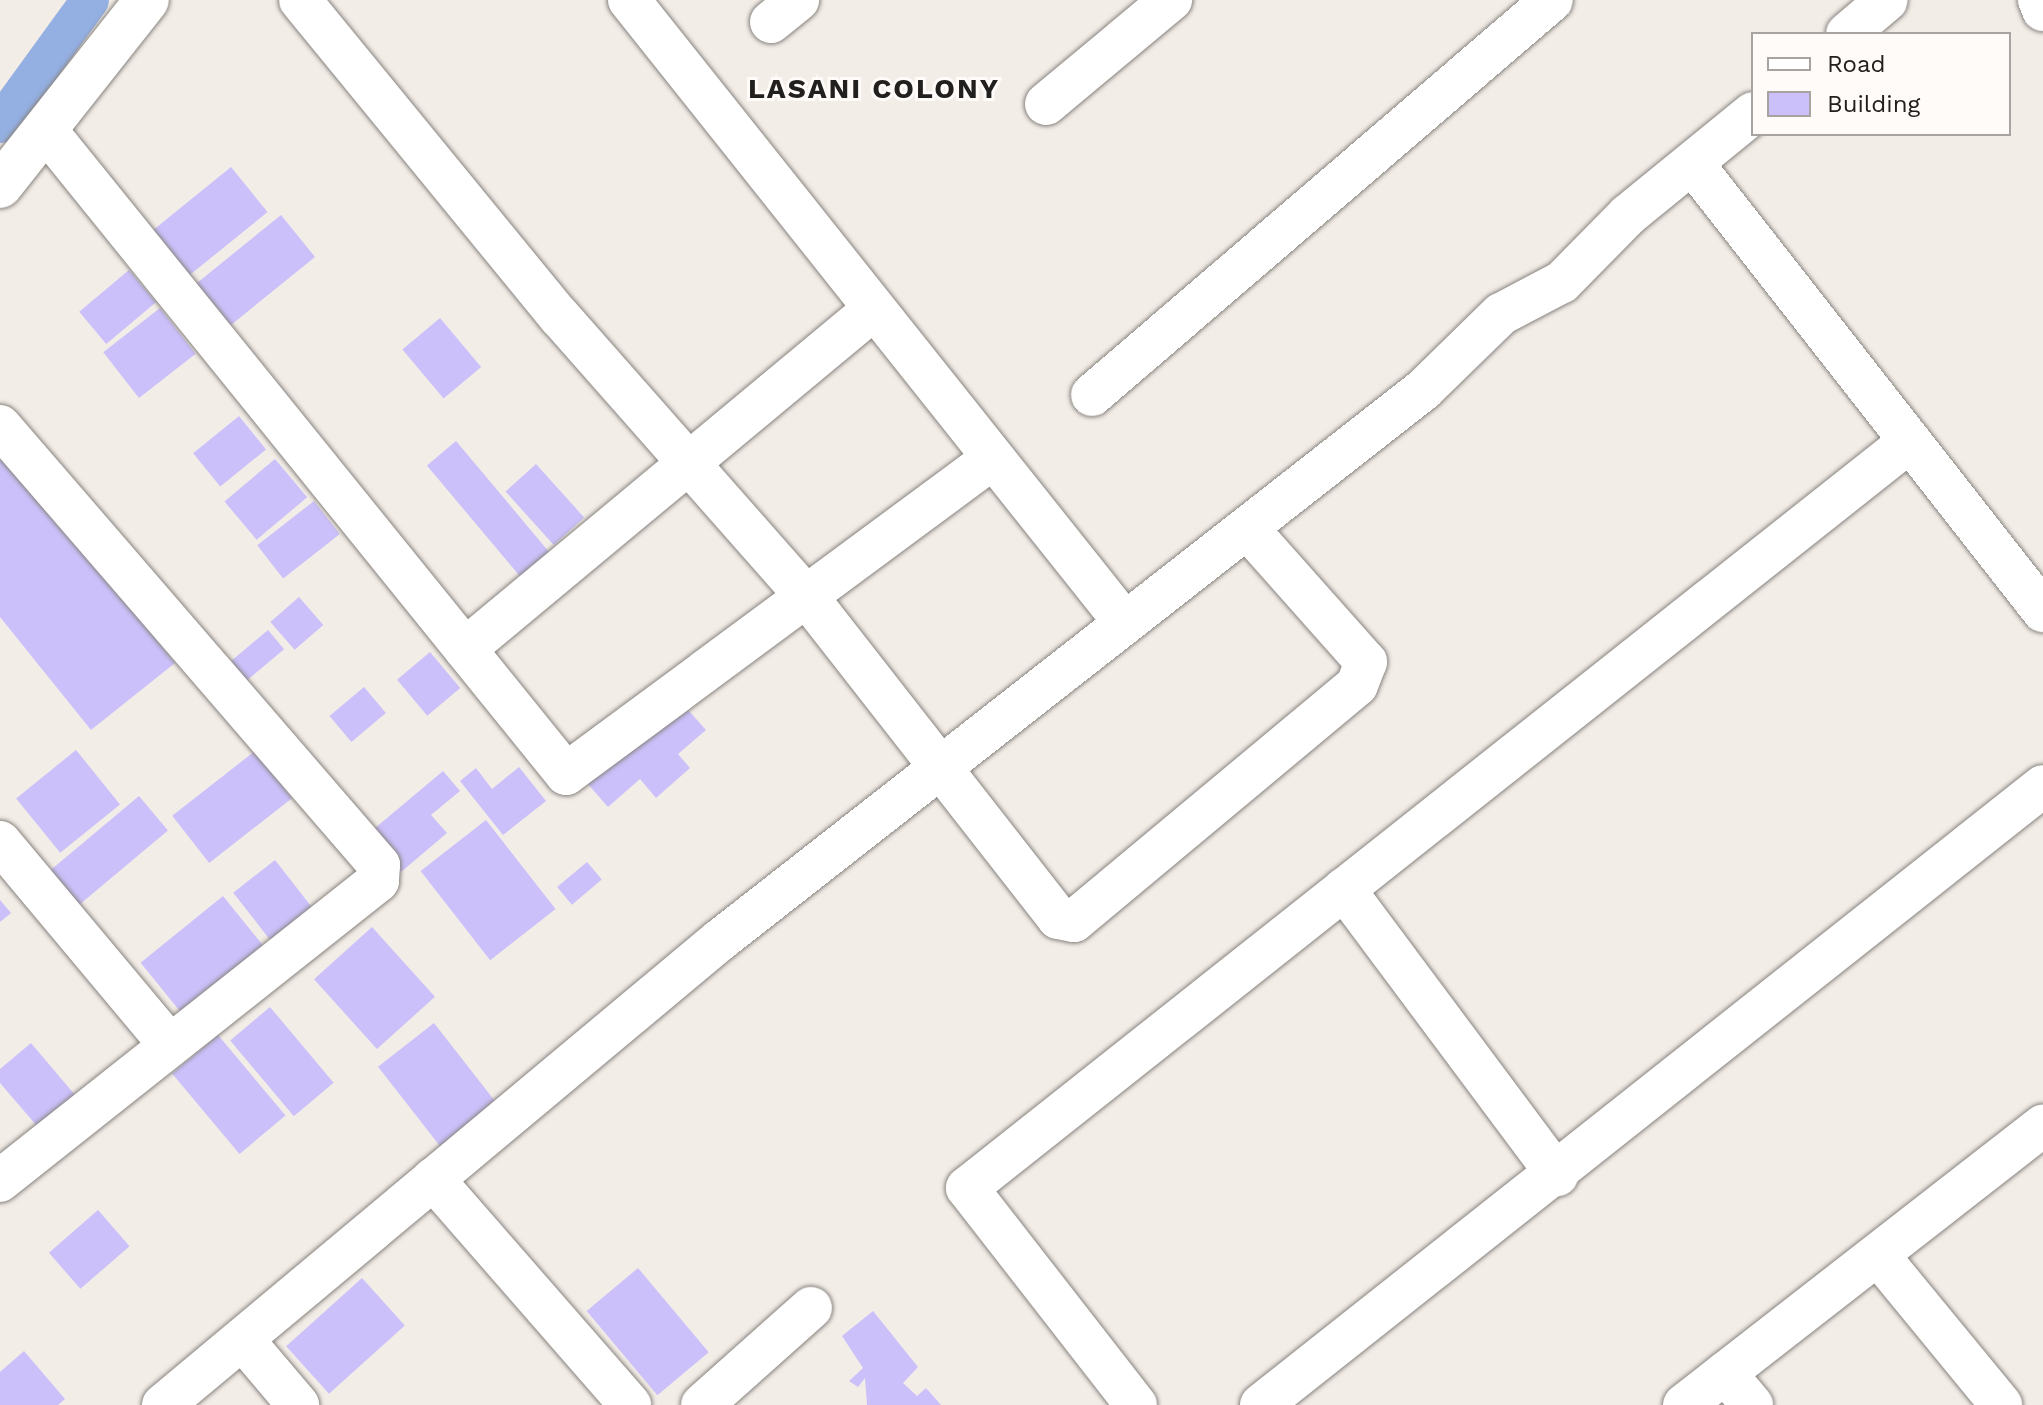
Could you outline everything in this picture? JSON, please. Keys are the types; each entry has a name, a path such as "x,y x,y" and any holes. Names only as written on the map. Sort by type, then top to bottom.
{"street":[{"path":"0,186 147,0"},
{"path":"300,0 688,463 808,598 1058,918 1074,921 1357,685 1366,662 1247,528"},
{"path":"629,0 1125,623"},
{"path":"1046,104 1171,0"},
{"path":"1092,395 1552,0"},
{"path":"1849,32 1887,0"},
{"path":"2039,0 2043,10"},
{"path":"163,1405 244,1341 433,1179 941,767 1423,390 1501,314 1562,282 1751,115"},
{"path":"45,129 566,774 808,598 993,458"},
{"path":"1693,164 2043,611"},
{"path":"465,649 874,309"},
{"path":"0,426 379,865 378,881 0,1181"},
{"path":"1136,1405 967,1188 1910,441"},
{"path":"1261,1405 1557,1175 2043,786"},
{"path":"0,842 170,1045"},
{"path":"1344,889 1557,1175"},
{"path":"1684,1405 1878,1255 2037,1141"},
{"path":"433,1179 630,1405"},
{"path":"1878,1255 2001,1405"},
{"path":"702,1405 811,1308"},
{"path":"244,1341 298,1405"},
{"path":"1725,1373 1752,1405"}],"building":[{"path":"231,167 268,212 179,284 142,239"},
{"path":"281,215 315,257 222,332 188,291"},
{"path":"129,270 156,302 106,344 79,312"},
{"path":"160,308 196,354 139,398 103,352"},
{"path":"440,318 481,367 444,399 402,349"},
{"path":"239,416 266,449 220,487 193,453"},
{"path":"456,441 552,556 523,580 427,465"},
{"path":"7,455 175,663 91,730 0,617 0,460"},
{"path":"275,459 307,497 257,540 224,501"},
{"path":"536,464 584,518 554,545 506,491"},
{"path":"314,501 340,534 283,578 257,545"},
{"path":"299,597 323,625 295,650 270,622"},
{"path":"268,630 284,649 239,687 223,668"},
{"path":"430,652 460,688 427,716 397,680"},
{"path":"364,687 386,713 351,742 330,716"},
{"path":"681,702 706,730 678,754 690,768 656,798 640,779 608,807 587,783"},
{"path":"76,750 120,804 60,853 16,798"},
{"path":"255,751 292,798 209,863 172,816"},
{"path":"519,767 546,801 503,835 460,781 476,768 492,789"},
{"path":"443,771 460,791 431,815 447,833 401,872 368,834"},
{"path":"139,796 168,830 72,911 43,876"},
{"path":"486,820 556,909 490,960 421,871"},
{"path":"275,860 316,912 274,945 233,893"},
{"path":"587,862 602,880 572,905 557,887"},
{"path":"223,896 266,949 183,1016 141,963"},
{"path":"0,900 11,913 0,922"},
{"path":"372,927 435,997 377,1049 314,979"},
{"path":"270,1007 334,1083 294,1116 230,1040"},
{"path":"434,1023 497,1104 441,1148 378,1067"},
{"path":"218,1035 285,1115 240,1154 172,1074"},
{"path":"31,1043 75,1095 37,1126 0,1083 0,1069"},
{"path":"98,1210 129,1246 80,1289 49,1253"},
{"path":"638,1268 709,1352 657,1395 587,1311"},
{"path":"362,1278 405,1326 329,1394 286,1346"},
{"path":"873,1311 918,1367 903,1383 917,1396 926,1388 941,1405 867,1405 865,1378 858,1387 849,1381 863,1368 842,1336"},
{"path":"24,1351 65,1399 58,1405 0,1405 0,1372"}],"waterway":[{"path":"0,124 90,0"}],"district":[{"name":"LASANI COLONY","path":"874,89"}]}
